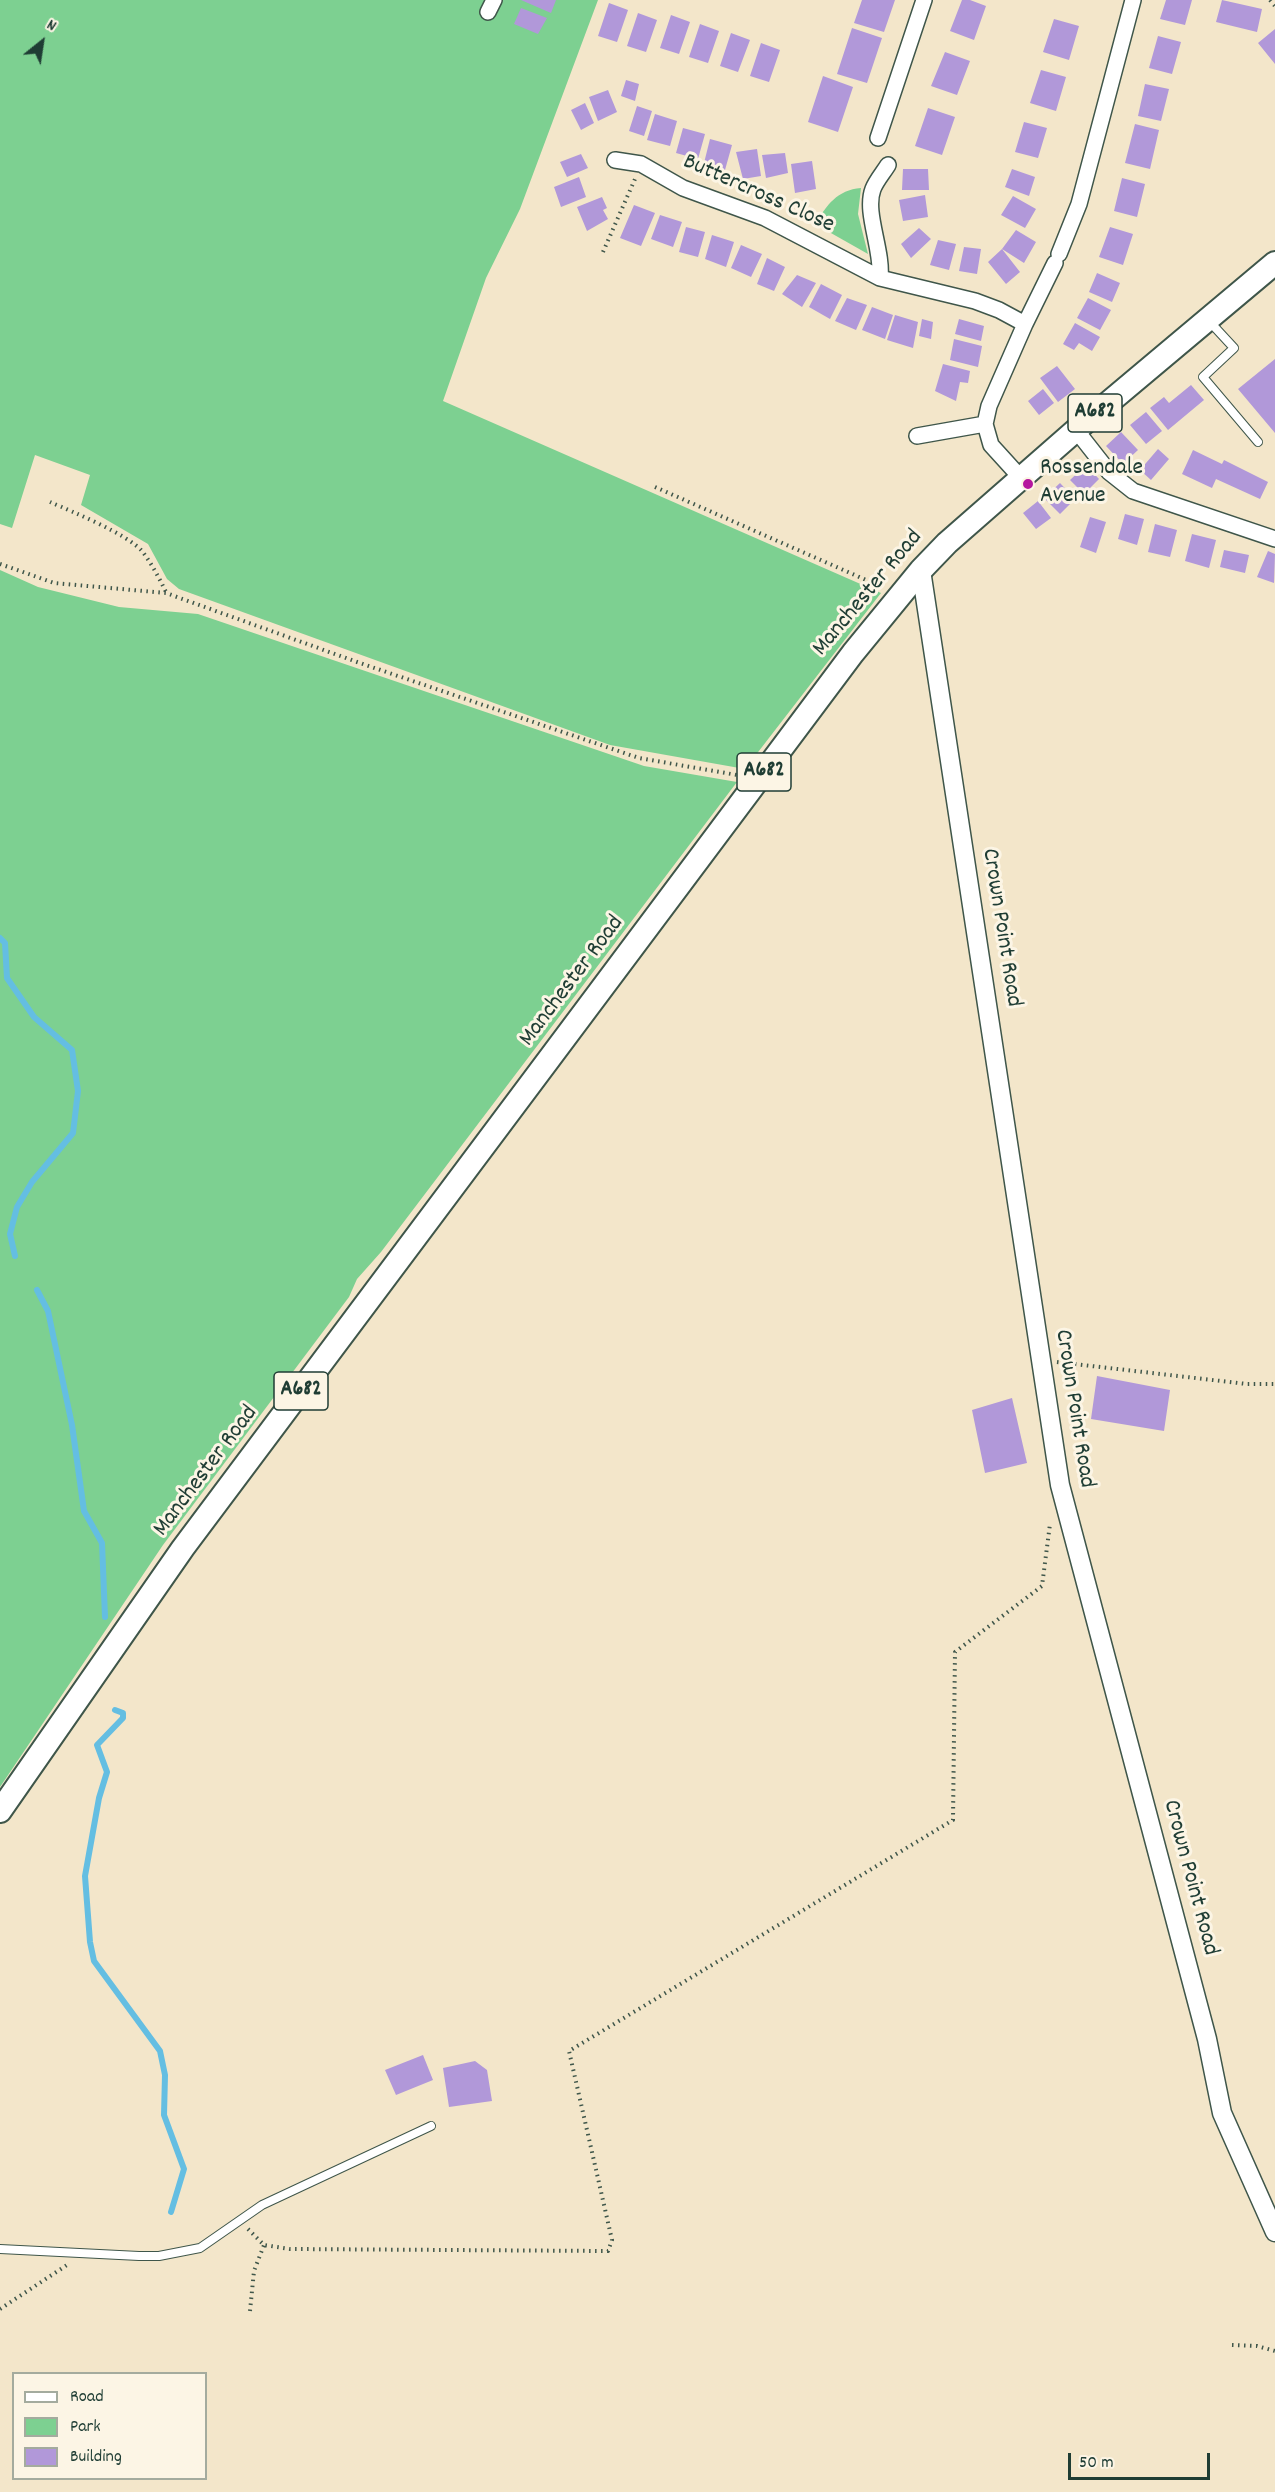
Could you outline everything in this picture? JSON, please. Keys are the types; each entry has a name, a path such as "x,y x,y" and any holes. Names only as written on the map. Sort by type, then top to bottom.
{"main road":[{"name":"Manchester Road","path":"0,1810 183,1548 852,653 921,570 947,543 1076,430 1275,263"}],"street":[{"path":"878,138 924,0"},
{"path":"1021,478 991,445 985,424 989,406 1057,258 1079,204 1133,0"},
{"name":"Buttercross Close","path":"615,160 641,164 683,188 765,218 880,278 975,301 999,310 1025,324"},
{"name":"Buttercross Close","path":"880,278 881,262 871,215 872,190 888,165"},
{"path":"916,436 985,424"},
{"path":"1076,430 1109,472 1133,491 1275,539"},
{"name":"Crown Point Road","path":"921,570 1060,1485 1207,2039 1222,2113 1275,2232"}],"lane":[{"path":"1208,320 1234,348 1203,377 1258,442"},
{"path":"0,2249 159,2256 200,2248 262,2205 431,2126"}],"path":[{"path":"1270,0 1275,6"},
{"path":"603,252 641,164"},
{"path":"655,487 881,586 898,598"},
{"path":"50,502 104,527 140,549 154,568 166,593"},
{"path":"0,564 54,583 166,593 357,662 639,758 758,779"},
{"path":"1041,1360 1247,1384 1275,1384"},
{"path":"238,2221 264,2245 290,2250 608,2251 612,2240 569,2051 953,1820 955,1652 1042,1586 1052,1515"},
{"path":"250,2311 254,2271 264,2245"},
{"path":"0,2308 83,2254"},
{"path":"1232,2345 1257,2346 1275,2351"}],"green space":[{"path":"0,0 598,0 520,209 486,278 443,401 881,593 745,769 610,745 179,589 167,579 148,544 81,505 90,475 35,455 12,528 0,524"},
{"path":"861,188 858,214 868,254 815,224 828,205 839,195"},
{"path":"0,570 38,587 119,607 198,614 644,766 737,782 381,1252 357,1279 349,1297 163,1545 0,1787"}],"building":[{"path":"521,0 556,0 551,13"},
{"path":"862,0 895,0 884,32 854,23"},
{"path":"962,0 970,0 986,6 974,40 950,31"},
{"path":"1166,0 1192,0 1185,25 1160,19"},
{"path":"1222,0 1262,9 1257,32 1216,22"},
{"path":"609,3 628,10 617,42 598,36"},
{"path":"521,8 547,18 538,34 514,24"},
{"path":"638,13 657,20 646,52 627,46"},
{"path":"671,15 690,22 679,54 660,48"},
{"path":"1054,19 1079,26 1069,60 1043,52"},
{"path":"700,24 719,31 708,63 689,57"},
{"path":"852,28 882,38 867,83 837,74"},
{"path":"1275,29 1275,64 1258,43"},
{"path":"731,33 750,40 738,72 720,66"},
{"path":"1158,36 1181,42 1172,74 1149,68"},
{"path":"761,43 780,50 769,82 750,76"},
{"path":"945,52 970,61 957,95 931,86"},
{"path":"1041,70 1066,77 1056,111 1030,103"},
{"path":"823,76 853,87 838,132 808,122"},
{"path":"626,80 639,84 635,101 621,96"},
{"path":"1145,84 1169,89 1161,121 1138,116"},
{"path":"608,90 617,112 598,121 589,97"},
{"path":"585,103 594,123 581,130 571,110"},
{"path":"637,106 652,111 644,136 629,131"},
{"path":"928,108 955,117 942,155 915,146"},
{"path":"655,114 677,121 670,146 647,140"},
{"path":"1024,122 1047,128 1038,158 1015,152"},
{"path":"1135,124 1159,130 1150,169 1125,163"},
{"path":"683,128 705,134 698,159 676,153"},
{"path":"710,139 732,145 725,170 704,163"},
{"path":"757,149 761,176 743,179 736,152"},
{"path":"785,153 788,173 766,178 762,155"},
{"path":"581,154 588,168 567,177 560,162"},
{"path":"812,161 816,189 795,193 791,164"},
{"path":"903,169 928,169 929,190 902,190"},
{"path":"1012,169 1035,177 1029,196 1005,187"},
{"path":"579,177 586,197 561,207 554,187"},
{"path":"1122,178 1145,184 1137,217 1114,211"},
{"path":"925,195 928,217 903,221 899,200"},
{"path":"1013,196 1036,209 1025,228 1001,215"},
{"path":"602,197 607,208 603,210 608,219 587,231 577,207"},
{"path":"634,205 655,213 641,246 620,238"},
{"path":"660,215 682,222 673,247 651,239"},
{"path":"686,227 705,232 698,257 679,252"},
{"path":"1110,227 1133,234 1123,265 1099,257"},
{"path":"919,228 931,239 911,258 901,244"},
{"path":"1016,230 1036,242 1024,263 1002,249"},
{"path":"712,235 734,242 726,267 705,259"},
{"path":"938,240 956,244 949,270 930,265"},
{"path":"741,245 762,254 751,277 731,268"},
{"path":"964,247 981,249 977,274 959,271"},
{"path":"1002,249 1020,272 1006,284 988,262"},
{"path":"767,258 785,267 774,291 757,284"},
{"path":"1097,273 1120,283 1112,302 1089,292"},
{"path":"797,275 816,283 802,307 782,294"},
{"path":"821,284 842,295 830,319 809,307"},
{"path":"847,298 867,305 856,330 835,321"},
{"path":"1088,298 1111,310 1100,330 1077,318"},
{"path":"872,307 893,315 885,339 862,330"},
{"path":"895,315 918,322 913,348 887,340"},
{"path":"922,319 933,322 931,339 919,336"},
{"path":"959,319 984,326 981,341 955,334"},
{"path":"1075,323 1100,337 1092,351 1079,343 1074,350 1063,344"},
{"path":"954,339 982,346 978,367 950,360"},
{"path":"1275,359 1275,433 1238,389"},
{"path":"943,364 970,371 968,383 960,382 956,401 935,391"},
{"path":"1057,366 1075,389 1058,402 1040,378"},
{"path":"1191,385 1204,400 1168,430 1150,408 1164,397 1169,403"},
{"path":"1043,389 1054,403 1039,415 1028,401"},
{"path":"1146,412 1162,431 1146,444 1130,425"},
{"path":"1121,432 1138,450 1123,464 1106,446"},
{"path":"1158,449 1169,459 1151,480 1140,470"},
{"path":"1193,450 1222,464 1224,460 1268,482 1260,499 1216,479 1212,488 1182,474"},
{"path":"1086,465 1099,479 1084,494 1070,480"},
{"path":"1060,483 1075,499 1060,514 1044,498"},
{"path":"1038,501 1051,518 1036,529 1023,513"},
{"path":"1125,514 1144,519 1137,545 1118,539"},
{"path":"1090,517 1106,522 1096,553 1080,547"},
{"path":"1155,524 1177,530 1170,557 1148,552"},
{"path":"1192,534 1216,540 1209,568 1185,561"},
{"path":"1224,550 1249,555 1245,573 1220,567"},
{"path":"1268,551 1275,554 1274,583 1257,577"},
{"path":"1097,1376 1170,1390 1164,1431 1091,1419"},
{"path":"1012,1398 1027,1463 985,1473 972,1410"},
{"path":"423,2055 433,2080 396,2095 385,2070"},
{"path":"475,2061 487,2070 492,2101 449,2107 443,2068"}],"waterway":[{"path":"0,938 5,943 7,978 34,1017 72,1050 78,1091 73,1133 32,1182 17,1207 10,1234 15,1256"},
{"path":"37,1290 48,1311 72,1425 84,1511 102,1543 105,1617"},
{"path":"115,1710 123,1713 123,1718 97,1745 107,1772 99,1798 85,1876 90,1942 94,1961 160,2051 165,2075 164,2115 184,2169 171,2212"}],"place":[{"name":"Rossendale Avenue","path":"1028,484"}]}
